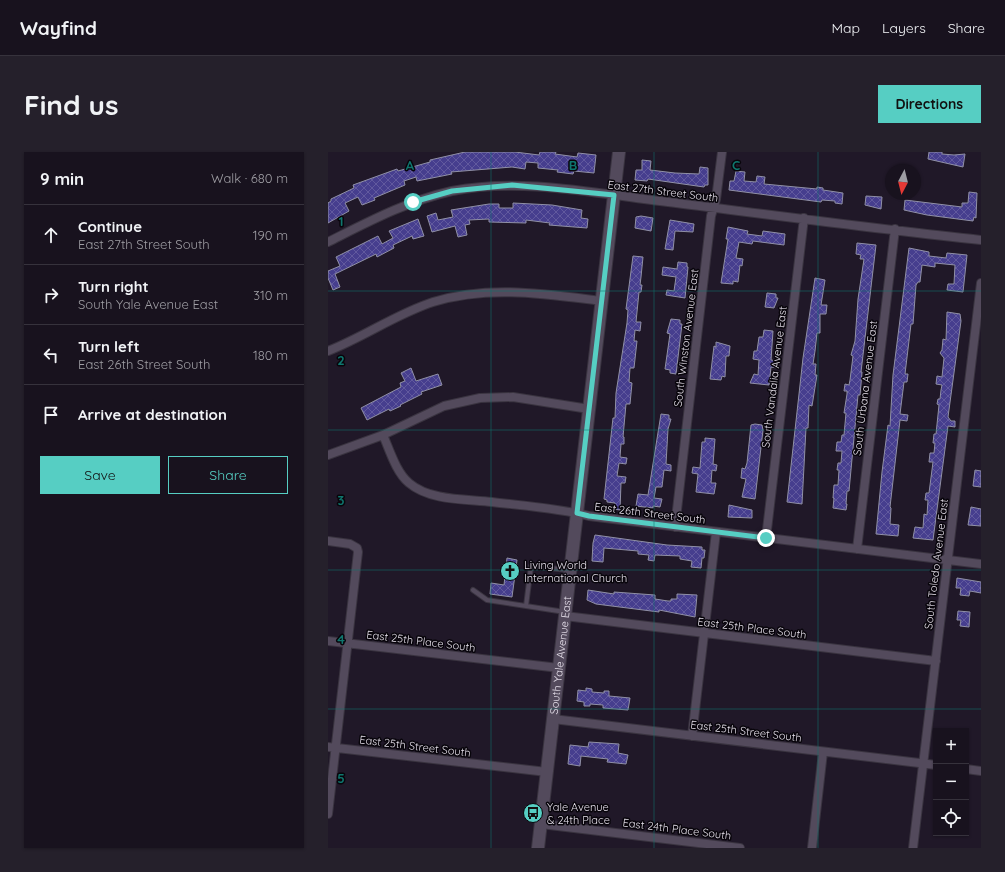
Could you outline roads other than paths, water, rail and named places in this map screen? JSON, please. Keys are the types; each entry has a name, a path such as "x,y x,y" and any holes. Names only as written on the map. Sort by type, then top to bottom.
{"main road":[{"name":"South Yale Avenue East","path":"538,848 619,152"}],"street":[{"name":"South Winston Avenue East","path":"675,527 722,152"},
{"name":"East 27th Street South","path":"328,242 393,210 413,202 452,191 512,185 614,195 981,240"},
{"name":"South Vandalia Avenue East","path":"766,538 804,218"},
{"name":"South Urbana Avenue East","path":"857,549 895,229"},
{"name":"South Toledo Avenue East","path":"913,848 981,283"},
{"path":"328,351 410,311 432,303 471,293 518,291 602,301"},
{"path":"328,455 383,435 444,406 480,398 513,397 589,409"},
{"name":"East 26th Street South","path":"383,435 401,474 416,489 440,496 675,527 981,564"},
{"path":"692,736 716,532"},
{"path":"328,541 355,546 358,552 348,643 332,747 328,814"},
{"name":"East 25th Place South","path":"565,614 704,634 936,661"},
{"name":"East 25th Place South","path":"328,641 559,668"},
{"name":"East 25th Street South","path":"553,719 933,765"},
{"name":"East 25th Street South","path":"332,747 547,772"},
{"path":"812,848 823,752"},
{"path":"969,769 981,771"},
{"name":"East 24th Place South","path":"541,824 740,848"}],"lane":[{"path":"526,606 531,566 570,570"},
{"path":"473,590 488,600 565,614"}],"place":[{"name":"Living World International Church","path":"510,571"},
{"name":"Yale Avenue & 24th Place","path":"533,813"}]}
